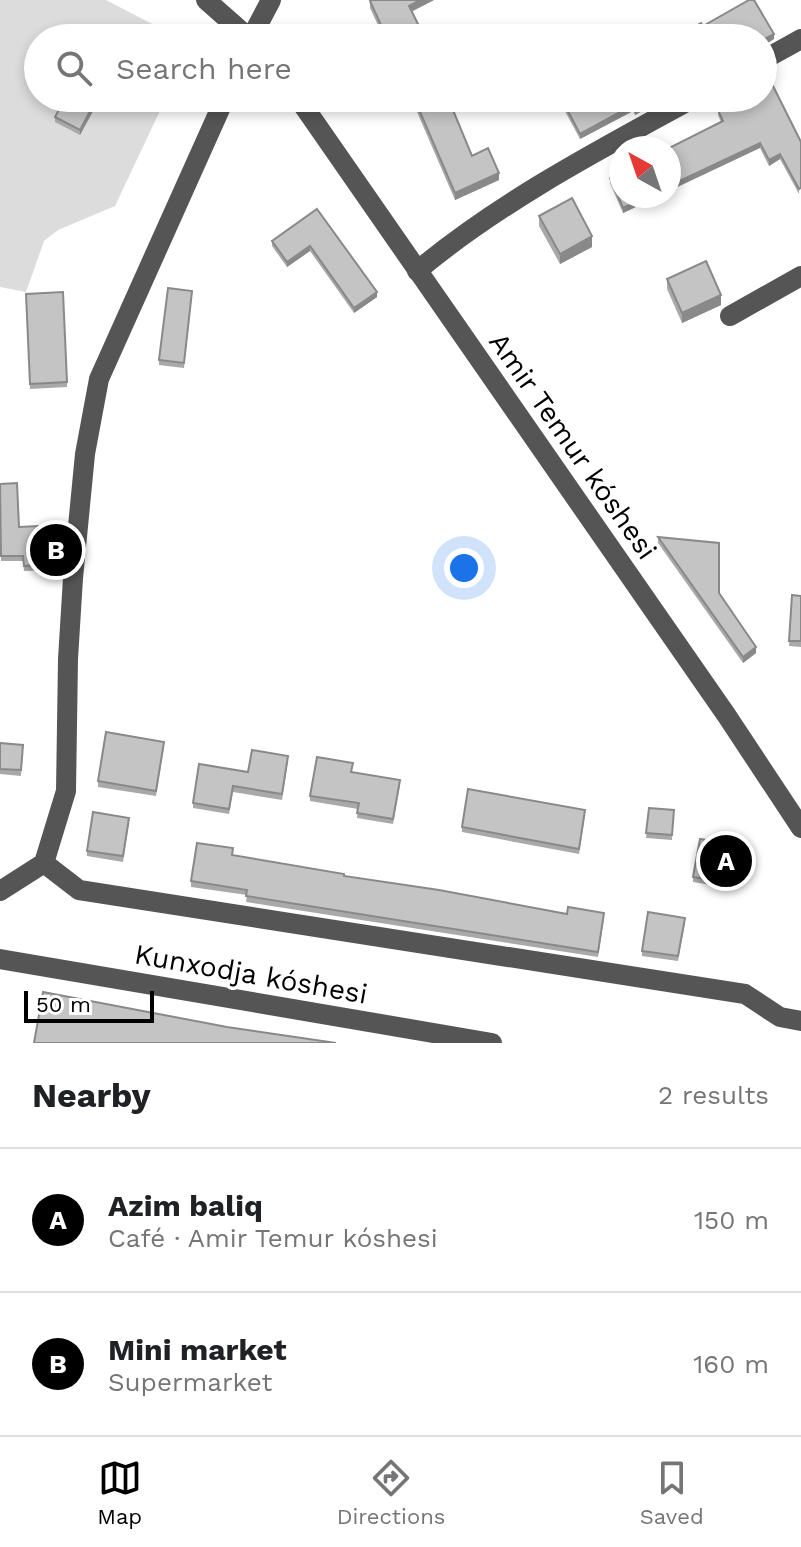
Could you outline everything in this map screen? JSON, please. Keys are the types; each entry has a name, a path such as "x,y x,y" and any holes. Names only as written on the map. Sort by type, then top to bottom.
{"street":[{"path":"206,0 234,24"},
{"path":"258,24 271,0"},
{"path":"777,52 801,39"},
{"path":"0,891 44,863 66,791 73,578 85,454 99,379 219,112"},
{"name":"Amir Temur kóshesi","path":"308,112 727,716 801,828"},
{"path":"417,271 490,217 570,167 669,112"},
{"path":"730,316 801,276"},
{"path":"44,863 79,890 745,994 780,1017 801,1021"},
{"name":"Kunxodja kóshesi","path":"0,959 492,1043"}],"shaded area":[{"path":"0,0 106,0 152,24 24,24 24,112 159,112 115,206 58,230 44,241 26,292 0,287"}],"building":[{"path":"420,0 409,6 418,24 381,24 370,1"},
{"path":"754,0 768,24 707,24"},
{"path":"777,94 801,142 801,188 780,154 769,160 760,143 681,180 681,142 723,121 719,112 777,112"},
{"path":"58,112 90,112 80,130 55,117"},
{"path":"420,112 454,112 472,156 488,148 499,173 455,193"},
{"path":"568,112 620,112 580,134"},
{"path":"572,198 592,236 560,254 539,216"},
{"path":"317,209 377,292 354,308 310,246 287,262 272,241"},
{"path":"706,261 721,295 682,313 667,279"},
{"path":"168,288 192,291 184,363 159,360"},
{"path":"63,292 67,382 30,384 26,294"},
{"path":"17,483 19,527 59,525 60,564 24,566 23,556 1,556 0,484"},
{"path":"658,537 719,543 719,593 756,647 743,657"},
{"path":"792,595 801,596 801,641 789,641"},
{"path":"106,732 164,742 156,791 98,781"},
{"path":"0,743 23,745 21,770 0,769"},
{"path":"252,750 288,756 282,794 233,786 229,809 193,803 199,764 248,772"},
{"path":"317,757 353,763 351,772 400,780 393,819 357,813 359,803 310,796"},
{"path":"468,789 585,810 579,849 462,827"},
{"path":"649,808 674,810 672,835 646,833"},
{"path":"93,812 129,818 123,856 87,851"},
{"path":"700,839 736,844 730,883 693,877"},
{"path":"197,843 233,848 232,855 344,876 567,914 568,907 604,913 598,952 246,896 247,890 191,881"},
{"path":"648,912 685,918 678,956 642,951"},
{"path":"43,992 227,1027 336,1043 34,1043"}],"place":[{"name":"Mini market","path":"56,550"},
{"name":"Azim baliq","path":"726,861"}]}
